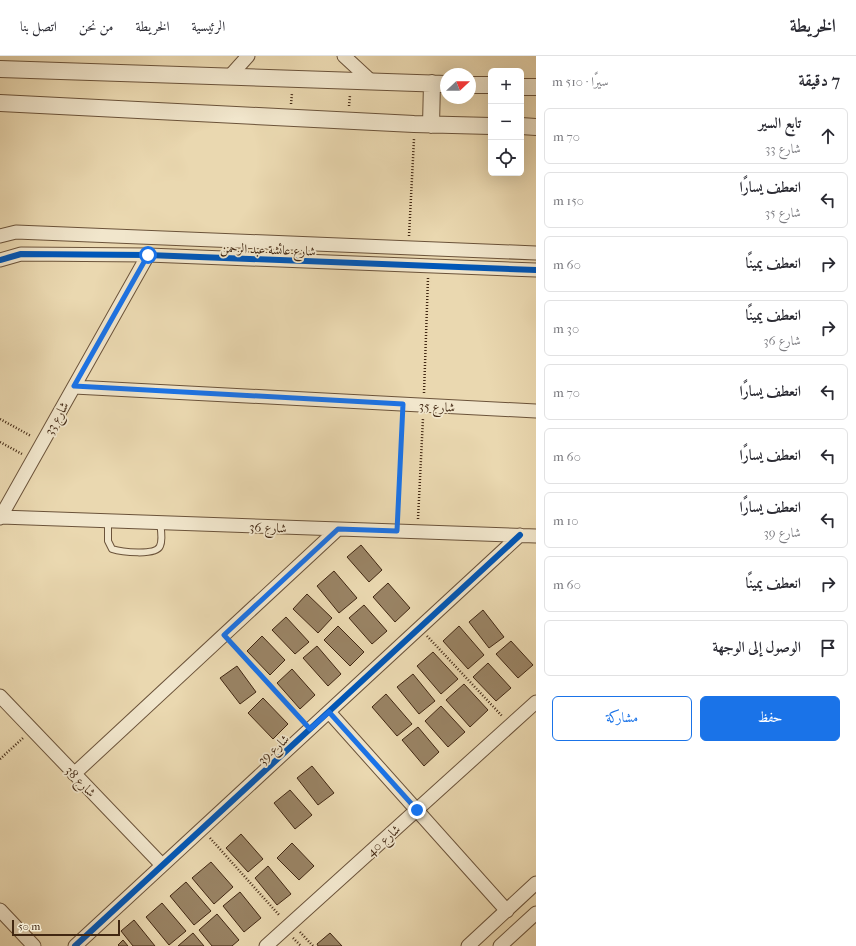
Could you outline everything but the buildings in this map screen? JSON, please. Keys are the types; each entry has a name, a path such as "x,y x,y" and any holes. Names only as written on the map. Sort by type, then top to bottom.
{"street":[{"path":"230,76 248,56"},
{"path":"344,56 371,81"},
{"path":"0,69 439,83 431,125"},
{"path":"476,85 488,85"},
{"path":"524,87 536,87"},
{"path":"0,103 431,125 488,126"},
{"path":"524,126 536,127"},
{"name":"شارع عائشة عبد الرحمن","path":"0,236 16,232 536,252"},
{"name":"شارع عائشة عبد الرحمن","path":"0,260 21,254 148,255 536,270"},
{"name":"شارع 33","path":"0,517 148,255"},
{"name":"شارع 35","path":"74,386 536,411"},
{"name":"شارع 36","path":"0,517 536,536"},
{"path":"74,774 338,529"},
{"name":"شارع 39","path":"75,946 520,535"},
{"name":"شارع 38","path":"0,696 162,866"},
{"name":"شارع 40","path":"266,946 536,702"},
{"path":"329,712 507,911"},
{"path":"468,946 536,883"},
{"path":"0,910 34,946"},
{"path":"500,946 536,913"}],"lane":[{"path":"108,522 108,541 112,549 152,552 160,548 160,523"}],"path":[{"path":"289,118 294,78"},
{"path":"349,121 350,80"},
{"path":"409,248 414,124"},
{"path":"397,531 403,404"},
{"path":"0,419 42,442"},
{"path":"0,442 32,460"},
{"path":"419,628 510,726"},
{"path":"224,635 310,729"},
{"path":"0,759 32,730"},
{"path":"202,829 290,924 313,946"}],"cycle path":[{"path":"0,260 21,254 148,255 536,270"},
{"path":"75,946 520,535"}],"route":[{"path":"148,255 74,386 403,404 397,531 338,529 224,635 310,729 329,712 417,810"}]}
